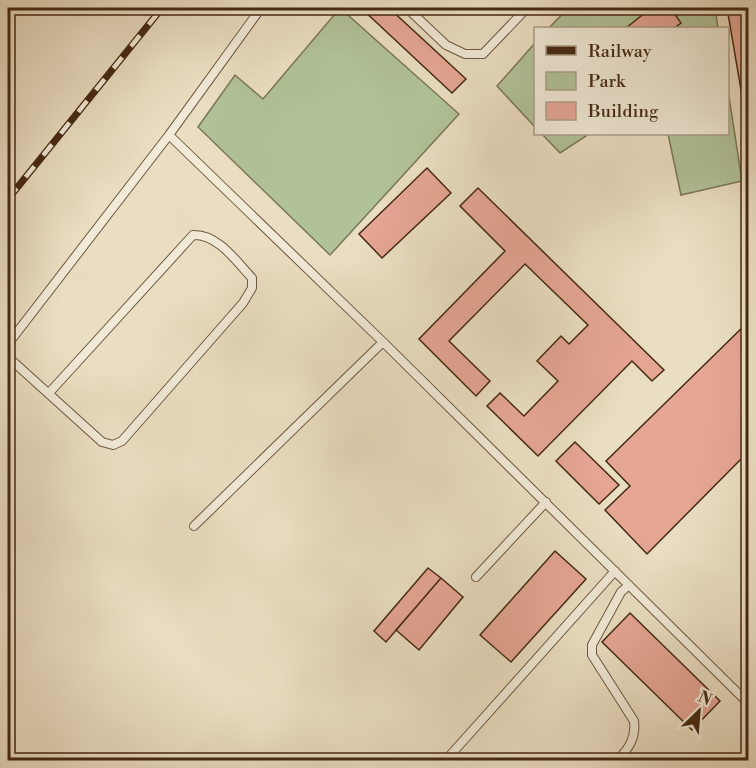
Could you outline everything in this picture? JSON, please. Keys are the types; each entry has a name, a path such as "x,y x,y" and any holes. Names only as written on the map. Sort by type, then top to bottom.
{"lane":[{"path":"8,344 169,135 261,8"},
{"path":"407,8 446,45 465,54 483,54 527,8"},
{"path":"169,135 383,342 748,703"},
{"path":"8,357 102,442 113,445 122,441 243,303 252,288 252,278 218,243 203,234 193,235 49,393"},
{"path":"194,526 383,342"},
{"path":"476,577 546,502"},
{"path":"446,760 615,571"},
{"path":"618,760 626,751 635,733 634,721 592,655 592,645 621,592 629,585"}],"green space":[{"path":"340,8 459,114 330,255 198,127 235,75 263,99"},
{"path":"568,8 715,8 718,27 550,27"},
{"path":"534,44 534,126 497,86"},
{"path":"729,96 742,181 681,195 668,135 729,135"},
{"path":"543,135 587,135 560,153"}],"building":[{"path":"361,8 389,8 466,79 452,93"},
{"path":"651,8 680,8 683,11 676,16 681,23 675,27 627,27"},
{"path":"727,8 748,8 748,112 745,113"},
{"path":"427,168 451,193 382,258 359,234"},
{"path":"478,188 664,370 652,381 632,361 538,456 487,406 500,393 524,416 558,381 537,361 561,336 569,344 588,325 525,264 449,341 490,381 476,396 419,339 505,251 460,206"},
{"path":"748,322 748,452 647,554 605,510 630,486 606,461"},
{"path":"575,442 619,485 599,504 556,461"},
{"path":"555,551 586,579 511,662 480,635"},
{"path":"428,568 441,578 386,642 374,631"},
{"path":"441,578 463,597 419,650 396,630"},
{"path":"630,613 720,701 692,730 602,642"}],"railway":[{"path":"8,199 162,8"}]}
